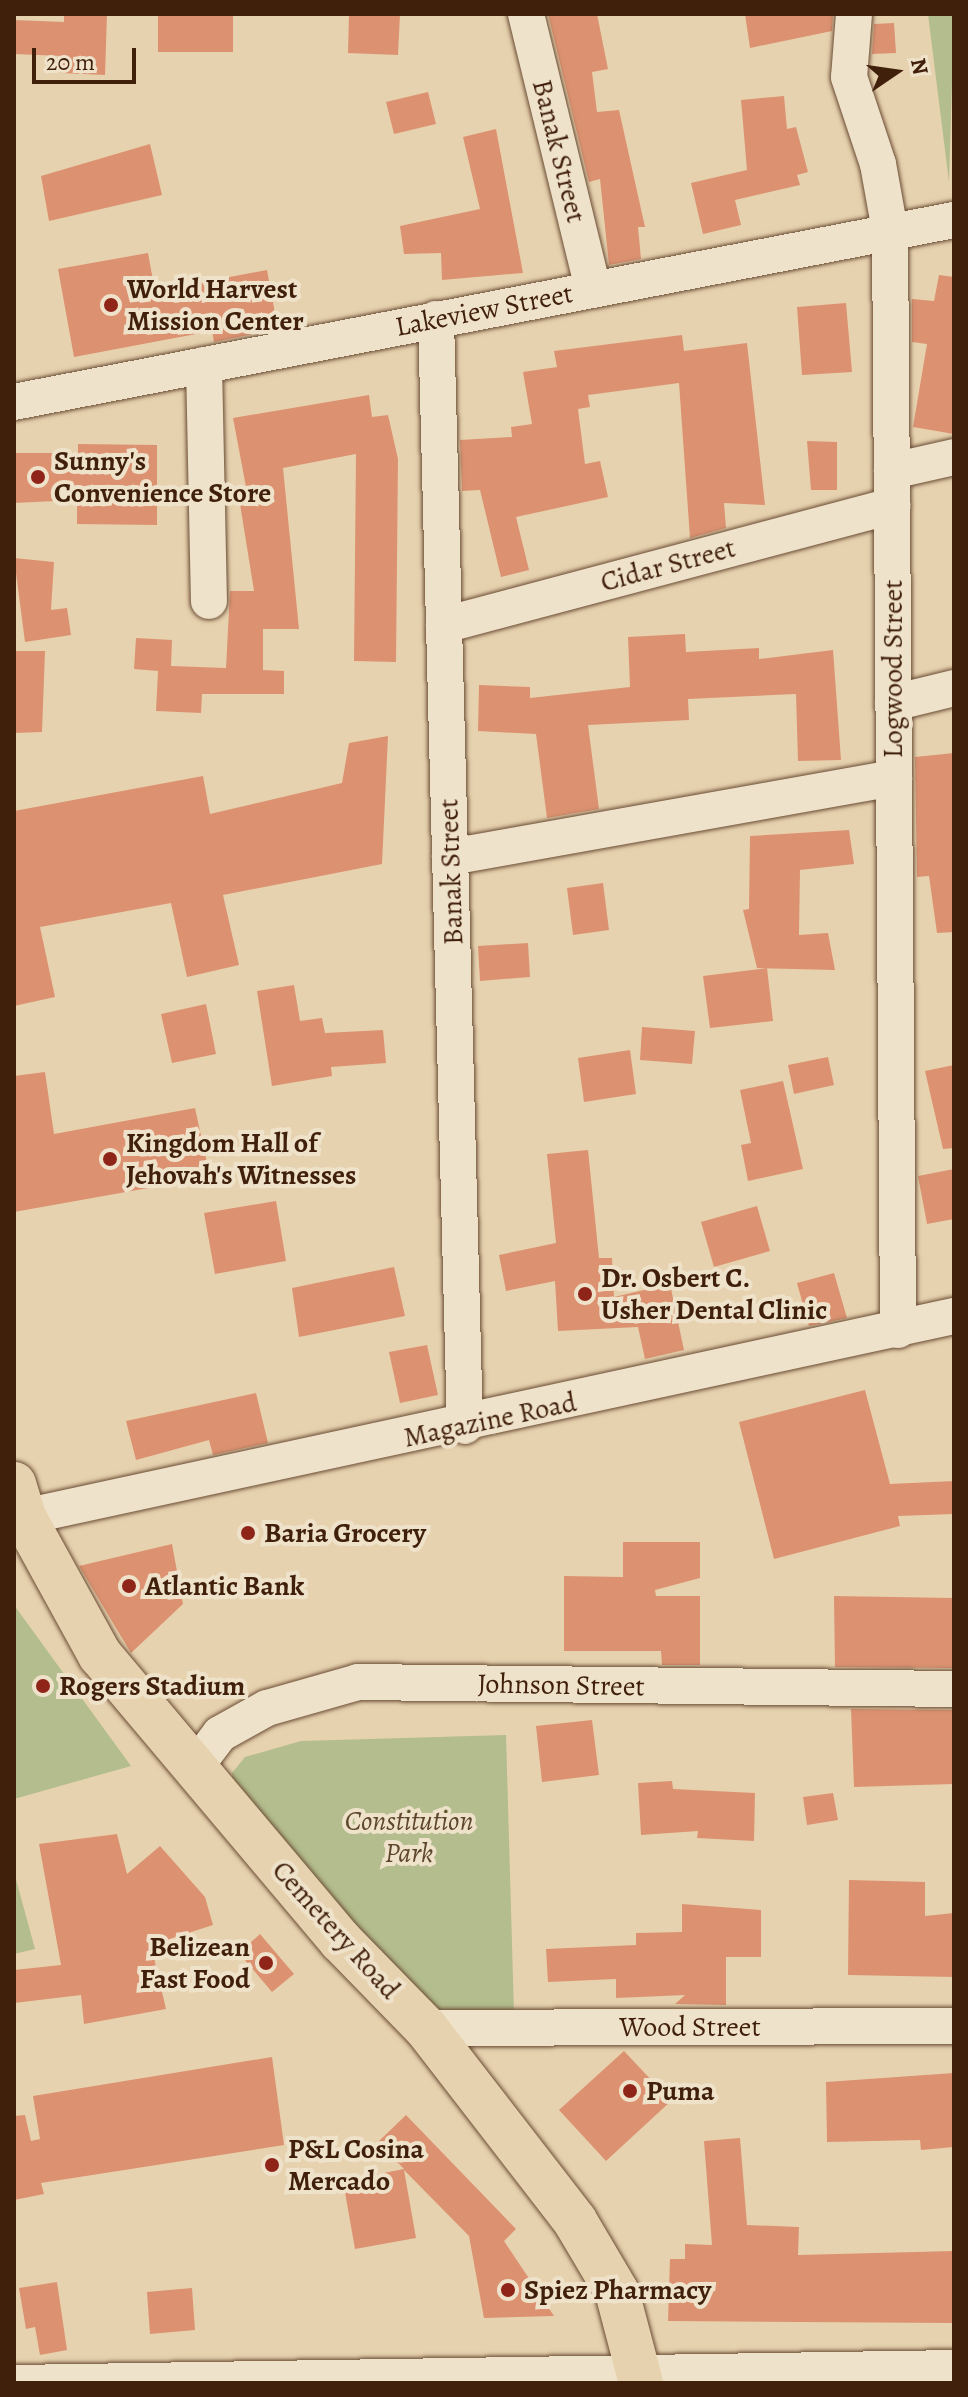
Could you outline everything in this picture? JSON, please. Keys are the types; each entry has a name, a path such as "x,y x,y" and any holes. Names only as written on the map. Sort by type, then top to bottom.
{"main road":[{"name":"Cemetery Road","path":"17,1507 100,1655 341,1941 426,2028 600,2258 630,2327 640,2376"}],"street":[{"name":"Banak Street","path":"526,14 593,288"},
{"name":"Logwood Street","path":"854,14 849,77 878,164 890,231 898,1330"},
{"name":"Lakeview Street","path":"14,402 954,220"},
{"name":"Banak Street","path":"436,319 465,1426"},
{"path":"204,365 209,601"},
{"path":"892,471 954,457"},
{"name":"Cidar Street","path":"444,625 892,506"},
{"path":"893,703 954,688"},
{"path":"450,857 894,778"},
{"name":"Magazine Road","path":"17,1507 465,1426 954,1316"},
{"name":"Johnson Street","path":"195,1767 220,1734 267,1708 358,1682 954,1689"},
{"name":"Wood Street","path":"426,2028 954,2026"},
{"path":"14,2383 640,2376 954,2368"}],"green space":[{"path":"928,14 954,14 949,182"},
{"name":"Rogers Stadium","path":"14,1605 131,1766 14,1799"},
{"name":"Constitution Park","path":"506,1735 514,2014 442,2017 232,1795 232,1773 245,1757 301,1741"},
{"path":"14,1872 35,1949 14,1954"}],"building":[{"path":"64,14 107,14 105,75 61,73 62,56 14,54 14,20 64,22"},
{"path":"158,14 233,14 233,52 158,52"},
{"path":"349,14 400,14 398,55 348,53"},
{"path":"548,14 597,14 608,69 592,72 597,112 619,110 645,227 638,227 641,259 609,265 600,179 589,182"},
{"path":"745,14 833,14 832,31 750,48"},
{"path":"894,23 896,53 872,54 874,24"},
{"path":"428,92 436,124 394,134 386,102"},
{"path":"784,96 787,129 796,127 808,172 797,175 800,185 735,200 741,225 703,234 691,183 747,170 741,100"},
{"path":"496,129 523,273 442,280 441,253 404,254 400,226 480,209 463,137"},
{"path":"150,144 162,195 49,221 41,176"},
{"path":"148,253 155,291 267,270 278,329 214,342 212,331 74,357 58,269"},
{"path":"939,275 954,277 954,434 913,427 927,344 912,342 912,299 934,301"},
{"path":"846,303 852,372 802,375 797,307"},
{"path":"682,335 684,351 747,343 765,505 724,503 726,528 690,538 679,383 588,395 590,407 578,409 585,464 600,461 608,497 516,517 529,570 501,577 480,490 462,491 460,440 512,437 511,427 532,424 523,372 557,367 554,351"},
{"path":"369,395 372,417 388,415 398,459 396,662 354,661 356,454 283,468 299,629 263,629 263,670 284,671 284,694 202,694 201,713 156,711 158,671 134,669 136,638 172,640 171,666 226,668 230,591 254,591 240,504 249,503 233,418"},
{"path":"807,441 837,442 837,490 811,490"},
{"path":"78,444 157,445 157,525 77,524 77,500 14,503 14,453 78,453"},
{"path":"14,558 54,562 51,610 67,608 71,635 25,642"},
{"path":"685,634 686,652 759,648 759,659 833,650 841,760 798,761 796,694 688,699 689,720 588,725 599,809 547,818 536,734 478,731 479,685 530,687 530,698 630,687 628,637"},
{"path":"14,651 45,651 42,732 14,733"},
{"path":"388,736 382,864 223,895 239,965 187,977 171,903 40,927 55,997 14,1006 14,811 203,776 210,814 342,783 349,743"},
{"path":"954,753 954,932 937,933 929,876 917,877 915,757"},
{"path":"849,830 854,864 800,870 799,935 828,933 835,970 757,968 743,910 749,909 750,836"},
{"path":"603,883 609,930 573,935 567,888"},
{"path":"528,943 530,977 480,981 478,946"},
{"path":"767,968 773,1021 710,1028 703,976"},
{"path":"294,985 300,1021 322,1018 325,1033 383,1030 386,1063 331,1067 332,1076 272,1086 257,991"},
{"path":"206,1004 216,1054 172,1063 161,1014"},
{"path":"642,1027 695,1031 692,1064 640,1060"},
{"path":"630,1050 636,1094 584,1102 578,1058"},
{"path":"828,1057 834,1085 794,1094 788,1065"},
{"path":"954,1065 954,1148 943,1149 925,1071"},
{"name":"Kingdom Hall of Jehovah's Witnesses","path":"45,1072 54,1134 195,1108 210,1177 14,1212 14,1076"},
{"path":"783,1081 803,1169 748,1181 741,1145 751,1143 740,1090"},
{"path":"588,1150 599,1258 612,1258 614,1297 670,1284 684,1350 645,1359 638,1327 558,1331 555,1281 506,1291 499,1255 556,1243 547,1154"},
{"path":"954,1169 954,1219 927,1224 918,1176"},
{"path":"276,1201 286,1261 215,1274 204,1213"},
{"path":"757,1206 770,1251 714,1267 701,1222"},
{"path":"394,1267 405,1316 299,1337 292,1288"},
{"path":"834,1273 847,1318 809,1326 797,1283"},
{"path":"427,1345 438,1395 400,1403 389,1352"},
{"path":"865,1390 890,1484 954,1481 954,1514 898,1516 900,1526 774,1559 739,1422"},
{"path":"256,1393 268,1443 213,1455 209,1440 136,1460 126,1421"},
{"path":"623,1542 700,1542 700,1578 655,1590 656,1596 700,1596 700,1665 662,1665 661,1651 564,1651 564,1576 623,1577"},
{"name":"Atlantic Bank","path":"172,1544 183,1604 131,1653 79,1566"},
{"path":"834,1596 954,1598 954,1668 835,1667"},
{"path":"851,1709 954,1710 954,1784 854,1787"},
{"path":"592,1720 599,1775 542,1782 536,1726"},
{"path":"672,1781 673,1789 755,1793 754,1841 697,1838 698,1831 641,1835 638,1783"},
{"path":"833,1793 838,1820 807,1825 803,1797"},
{"path":"117,1834 127,1874 160,1846 205,1897 213,1925 151,1945 166,2009 84,2024 81,1995 14,2003 14,1970 61,1965 39,1844"},
{"path":"849,1880 925,1882 925,1916 954,1913 954,1977 848,1975"},
{"path":"682,1904 761,1910 761,1957 726,1957 726,2005 675,2004 685,1995 616,1998 616,1979 548,1982 546,1949 636,1945 636,1933 682,1932"},
{"name":"Belizean Fast Food","path":"260,1934 294,1974 272,1992 239,1953"},
{"path":"624,2051 671,2101 606,2161 559,2110"},
{"path":"272,2057 284,2145 41,2183 44,2194 14,2200 14,2116 25,2115 31,2141 40,2139 33,2096"},
{"path":"954,2073 954,2147 921,2150 920,2140 827,2142 826,2082"},
{"path":"406,2115 516,2229 504,2241 554,2316 484,2318 469,2236 404,2170 416,2238 355,2249 343,2181 404,2169 378,2142"},
{"path":"740,2138 747,2225 799,2227 798,2255 954,2251 953,2323 668,2321 670,2259 685,2259 685,2244 712,2245 704,2141"},
{"path":"57,2282 67,2350 40,2355 35,2327 26,2329 19,2288"},
{"path":"192,2288 195,2330 150,2334 147,2292"}],"place":[{"name":"World Harvest Mission Center","path":"111,305"},
{"name":"Sunny's Convenience Store","path":"38,477"},
{"name":"Kingdom Hall of Jehovah's Witnesses","path":"110,1159"},
{"name":"Dr. Osbert C. Usher Dental Clinic","path":"585,1294"},
{"name":"Baria Grocery","path":"248,1533"},
{"name":"Atlantic Bank","path":"129,1586"},
{"name":"Rogers Stadium","path":"43,1686"},
{"name":"Belizean Fast Food","path":"266,1963"},
{"name":"Puma","path":"630,2091"},
{"name":"P&L Cosina Mercado","path":"272,2165"},
{"name":"Spiez Pharmacy","path":"508,2290"}]}
